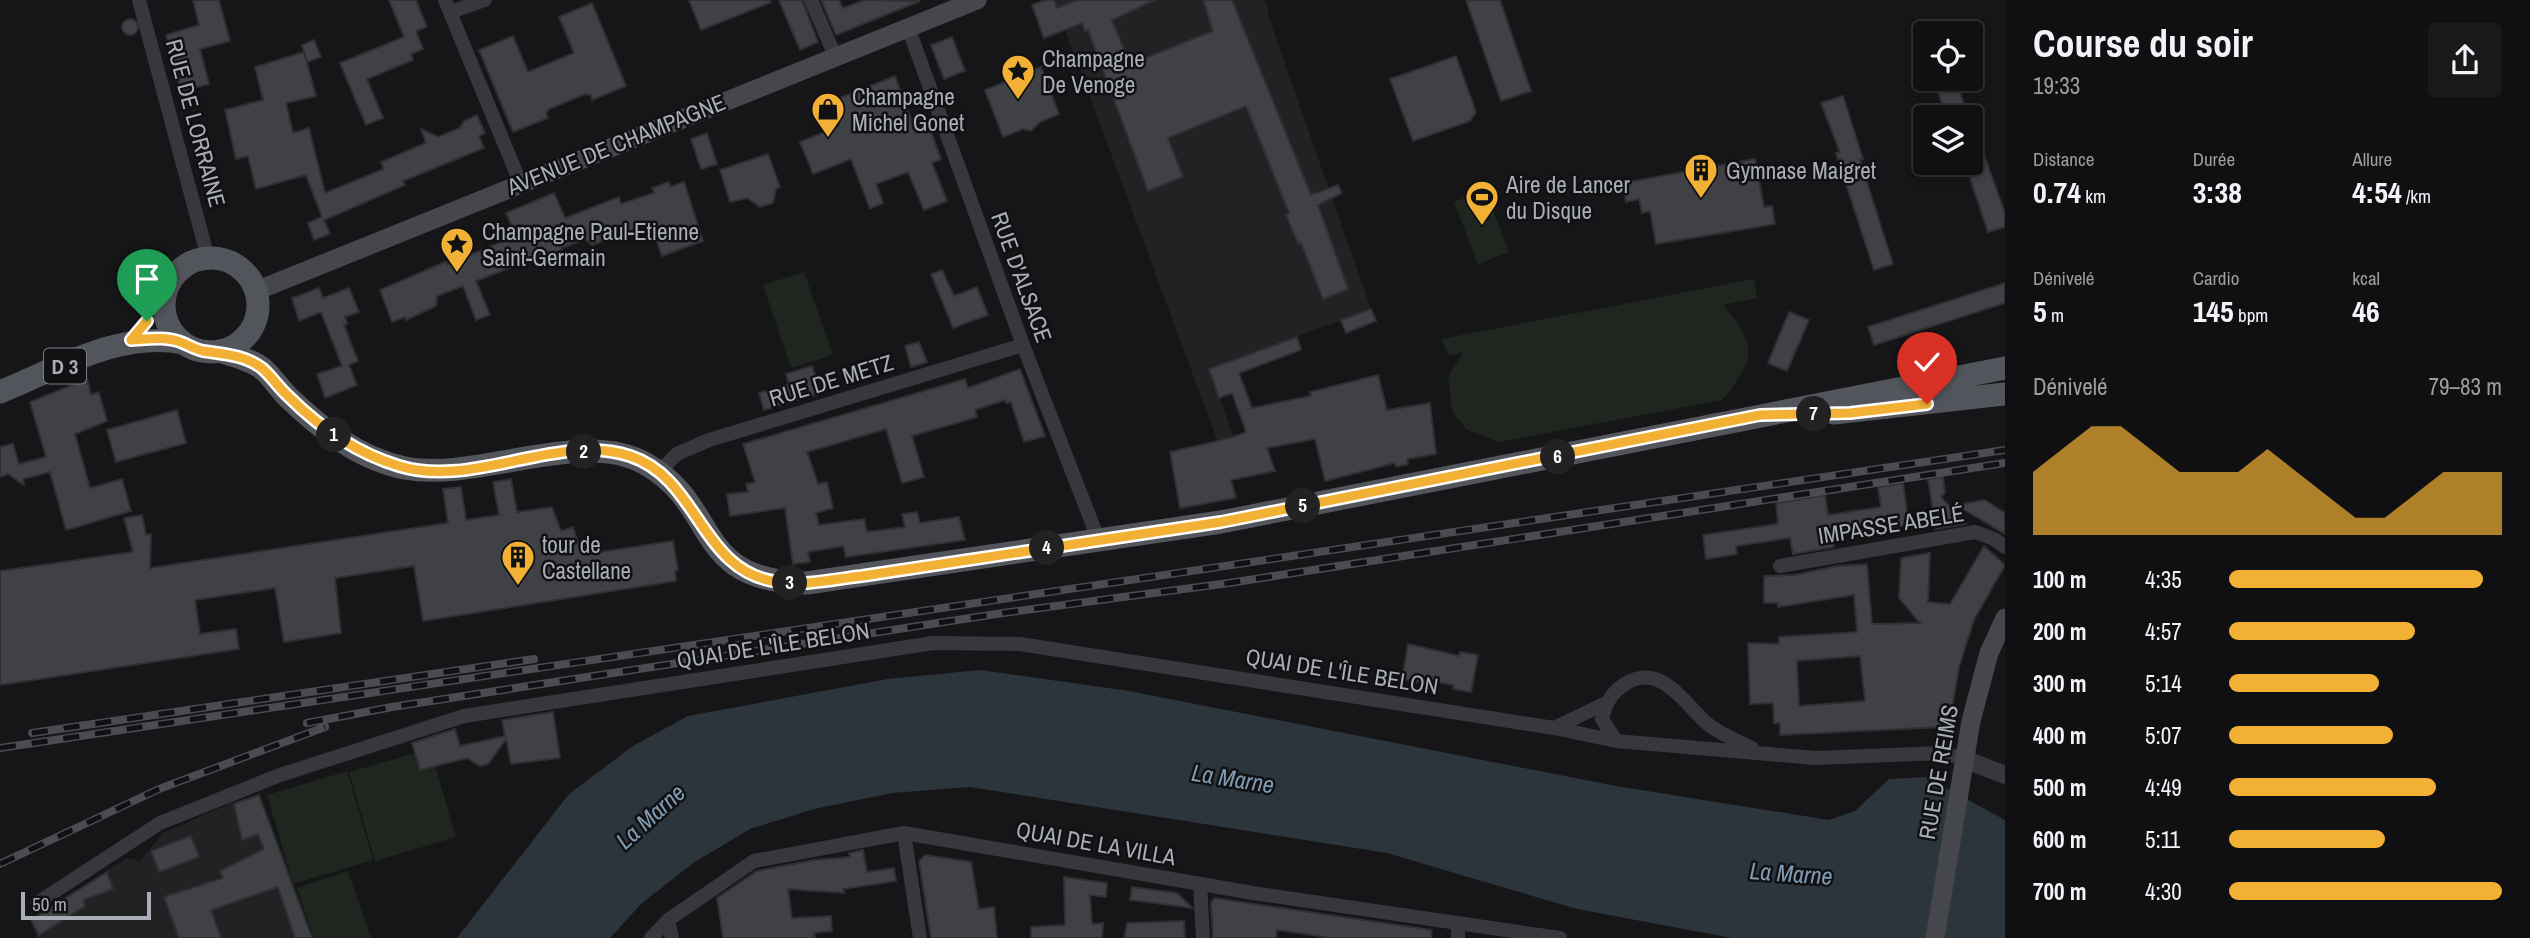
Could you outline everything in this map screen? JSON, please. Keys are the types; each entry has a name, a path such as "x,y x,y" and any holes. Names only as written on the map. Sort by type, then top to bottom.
{"main road":[{"name":"AVENUE DE CHAMPAGNE","path":"256,291 977,0"},
{"path":"261,368 254,324 258,302 249,277 237,266 223,260 208,258 184,267 168,287 164,299 168,324 183,343 194,349 219,351 261,368 310,417 359,451 404,468 471,469 556,455 593,452 632,456 659,472 682,495 733,565 754,576 779,583 818,582 1098,541 1306,506 2005,368"},
{"name":"D 3","path":"131,340 164,299"},
{"path":"219,351 239,342 254,324"},
{"name":"D 3","path":"0,392 131,340 166,339 183,343"},
{"path":"1760,415 1850,413 2005,394"},
{"name":"RUE DE REIMS","path":"1935,938 1962,768 1979,685 2005,618"}],"street":[{"name":"RUE DE LORRAINE","path":"139,0 208,258"},
{"path":"485,0 448,6 520,183"},
{"path":"811,0 835,56"},
{"name":"RUE D'ALSACE","path":"908,26 1023,345 1098,541"},
{"name":"RUE DE METZ","path":"659,472 677,454 709,440 1023,345"},
{"name":"IMPASSE ABELÉ","path":"1780,566 1975,532 1994,539 2005,547"},
{"name":"QUAI DE L'ÎLE BELON","path":"37,903 160,823 280,775 464,716 933,643 1020,644 1554,728 1616,741 1815,758 1942,753 1962,768"},
{"name":"QUAI DE L'ÎLE BELON","path":"1554,728 1606,703 1617,689 1635,677 1652,676 1667,683 1720,732 1760,752"},
{"path":"1606,703 1602,719 1616,741"},
{"path":"1962,768 2005,775"},
{"path":"904,833 919,938"},
{"name":"QUAI DE LA VILLA","path":"651,938 668,920 754,861 904,833 1200,884 1560,938"},
{"path":"1200,884 1203,938"},
{"path":"668,920 672,938"},
{"path":"1458,923 1458,938"}],"shaded area":[{"path":"1054,0 1264,0 1269,8 1268,15 1371,309 1209,369 1238,449 1222,453"},
{"name":"Aire de Lancer du Disque","path":"1485,190 1509,252 1478,264 1454,202"},
{"path":"804,272 833,355 791,368 763,285"},
{"path":"1754,279 1757,298 1723,305 1742,331 1748,352 1741,373 1722,400 1499,442 1467,430 1452,411 1448,377 1463,352 1449,356 1441,339"},
{"path":"430,749 456,837 375,861 349,772"},
{"path":"347,771 373,860 293,884 267,795"},
{"path":"259,795 312,938 37,938 31,920 127,858 140,861 163,833 231,803"},
{"path":"348,871 371,938 314,938 297,888"}],"water":[{"name":"La Marne","path":"980,670 1129,691 1616,786 1829,820 1855,811 1889,779 1926,777 2005,820 2005,938 1732,938 1577,909 1387,853 970,787 892,793 814,809 750,829 693,863 641,904 610,938 457,938 569,794 633,746 688,716 888,679"}],"building":[{"path":"193,0 219,0 230,41 200,49 209,84 181,91 166,35 199,25"},
{"path":"389,0 416,0 427,27 416,31 423,49 411,54 413,60 367,79 383,118 366,125 340,63 404,37"},
{"path":"689,0 770,0 771,2 701,30"},
{"path":"779,0 802,0 818,42 800,50"},
{"path":"821,0 839,0 843,8 865,0 920,1 836,35"},
{"path":"1054,0 1057,8 1077,0 1155,0 1112,20 1129,62 1133,63 1213,31 1203,0 1232,0 1311,195 1338,185 1342,193 1318,205 1348,289 1323,299 1301,243 1298,244 1286,215 1289,213 1246,106 1168,138 1183,177 1148,191 1088,30 1085,31 1082,23 1044,38 1032,5"},
{"path":"1466,0 1500,0 1531,91 1501,101"},
{"path":"592,3 626,86 592,100 591,95 585,94 549,109 546,114 548,118 513,132 479,50 513,36 528,72 574,53 559,17"},
{"path":"130,19 136,21 136,33 130,35 124,33 122,27 124,21"},
{"path":"952,37 965,71 944,79 931,45"},
{"path":"314,40 321,57 307,62 302,45"},
{"path":"304,52 316,96 286,103 293,133 309,128 325,193 384,169 381,162 426,143 421,129 438,137 460,128 464,121 477,115 485,133 479,136 484,148 403,181 405,185 324,220 330,234 314,240 308,223 322,217 306,175 256,189 248,156 236,159 225,110 263,100 255,67"},
{"path":"1456,56 1476,112 1470,121 1413,141 1390,79"},
{"path":"1041,67 1059,114 1040,122 1031,131 1023,129 1003,137 985,90"},
{"path":"895,76 912,121 925,116 941,159 932,163 947,201 924,210 908,172 876,184 883,203 870,209 851,159 813,174 800,142 839,126 830,102"},
{"path":"1938,91 1960,91 1964,105 1942,105"},
{"path":"1843,96 1893,264 1874,270 1836,153 1840,152 1821,103"},
{"path":"707,133 717,164 701,169 691,139"},
{"path":"1983,152 2005,213 2005,227 1988,232 1969,175 1983,175"},
{"path":"768,154 780,187 776,189 773,203 760,207 747,198 730,202 720,170"},
{"name":"Gymnase Maigret","path":"1755,159 1764,207 1772,206 1775,224 1656,244 1650,211 1642,213 1639,199 1626,202 1623,183"},
{"path":"669,182 670,187 684,182 703,241 662,256 650,223 592,245 585,239 562,248 559,258 551,253 542,255 476,281 490,315 476,320 463,286 437,296 436,306 406,320 405,317 392,322 380,290 516,236 506,213 554,193 565,218 619,197 621,204 654,193 652,188"},
{"path":"942,270 954,296 977,287 988,315 953,328 931,274"},
{"path":"2005,283 2005,303 1874,345 1868,327"},
{"path":"319,288 323,298 349,288 359,312 345,317 347,324 344,325 358,361 349,365 357,385 325,398 317,374 342,366 321,312 299,321 292,298"},
{"path":"1371,309 1376,321 1346,333 1341,320"},
{"path":"1789,312 1809,320 1787,371 1768,363"},
{"path":"1297,337 1301,350 1239,373 1252,408 1311,396 1310,392 1378,375 1387,410 1430,403 1436,454 1407,459 1408,464 1396,467 1395,463 1325,481 1315,439 1267,448 1275,471 1231,480 1236,498 1180,508 1170,452 1246,432 1232,393 1219,398 1209,369"},
{"path":"919,342 927,362 911,367 905,346"},
{"path":"812,366 821,393 764,410 759,393 789,384 786,374"},
{"path":"1020,369 1045,436 1024,442 1011,402 1006,403 1005,400 975,410 977,417 912,436 924,477 902,483 886,429 807,452 818,484 827,482 833,508 816,513 819,525 864,519 867,532 905,527 902,514 917,512 920,523 959,517 965,540 846,557 843,546 808,552 810,562 793,564 785,508 730,516 727,494 748,492 746,484 755,482 743,444 965,379 968,388"},
{"path":"87,379 91,395 99,392 107,421 75,434 90,488 122,479 131,511 66,530 50,472 23,479 24,485 8,474 0,477 0,447 13,444 19,464 46,457 30,402"},
{"path":"177,410 186,443 116,462 107,430"},
{"path":"1943,477 1945,493 1941,497 1966,524 1936,529 1928,479"},
{"path":"511,479 517,512 552,507 561,531 573,527 582,555 673,541 678,570 675,571 676,581 423,621 414,566 335,578 341,633 284,642 275,588 195,600 200,634 236,629 239,649 0,685 0,571 133,552 124,518 142,515 146,535 151,534 150,568 448,523 443,489 461,487 466,520 499,515 493,482"},
{"path":"1903,483 1909,525 1832,536 1834,547 1793,554 1790,538 1736,546 1737,554 1706,559 1703,535 1778,524 1776,503 1825,495 1828,515 1881,507 1878,487"},
{"path":"1985,500 2005,513 2005,534 1956,505"},
{"path":"1984,546 2005,565 1974,620 1959,667 1950,721 1942,727 1780,735 1780,723 1774,723 1773,703 1750,704 1748,643 1779,644 1779,637 1857,632 1854,595 1778,607 1778,603 1764,603 1764,576 1795,575 1837,566 1867,564 1872,624 1920,623 1899,598 1901,558 1930,553 1928,602 1950,604","holes":["1860,656 1865,701 1799,706 1797,661"]},
{"path":"1408,644 1459,656 1460,652 1478,655 1471,692 1453,689 1454,685 1421,679 1421,683 1402,679"},
{"path":"553,712 560,758 511,764 506,739 488,764 480,766 467,758 420,770 412,743 455,729 460,746 505,736 502,720"},
{"path":"259,795 312,938 295,938 278,887 211,910 221,938 179,938 164,897 223,878 220,871 264,849 258,834 242,840 234,804"},
{"path":"191,836 199,857 159,872 151,851"},
{"path":"863,850 867,872 894,868 896,881 843,889 844,893 788,889 792,918 831,916 832,931 814,933 815,938 723,938 717,898 757,871 814,860 850,857 849,853"},
{"path":"925,855 971,862 979,909 994,907 997,938 931,938 919,861"},
{"path":"107,872 113,889 83,900 85,906 39,935 31,920"},
{"path":"1064,877 1107,883 1106,897 1090,895 1092,924 1103,923 1102,938 1031,938 1031,927 1065,925"},
{"path":"1132,887 1177,893 1192,908 1130,900"},
{"path":"1214,898 1432,930 1431,938 1332,938 1277,930 1276,938 1213,938 1211,903"},
{"path":"1184,921 1185,938 1124,938 1127,923"}],"railway":[{"path":"0,748 2005,450"},
{"path":"307,723 392,707 1003,613 1229,583 2005,463"},
{"path":"32,733 534,659"},
{"path":"0,864 159,789 325,727"}],"place":[{"name":"Champagne De Venoge","path":"1018,101"},
{"name":"Champagne Michel Gonet","path":"828,139"},
{"name":"Gymnase Maigret","path":"1701,200"},
{"name":"Aire de Lancer du Disque","path":"1482,227"},
{"name":"Champagne Paul-Etienne Saint-Germain","path":"457,274"},
{"name":"tour de Castellane","path":"518,587"}],"route":[{"path":"147,321 131,340 166,339 206,352 219,351 261,368 286,395 334,435 359,451 404,468 446,471 471,469 582,452 632,456 671,482 721,553 733,565 746,573 779,583 807,583 862,576 1221,522 1760,415 1850,413 1927,404"}]}
